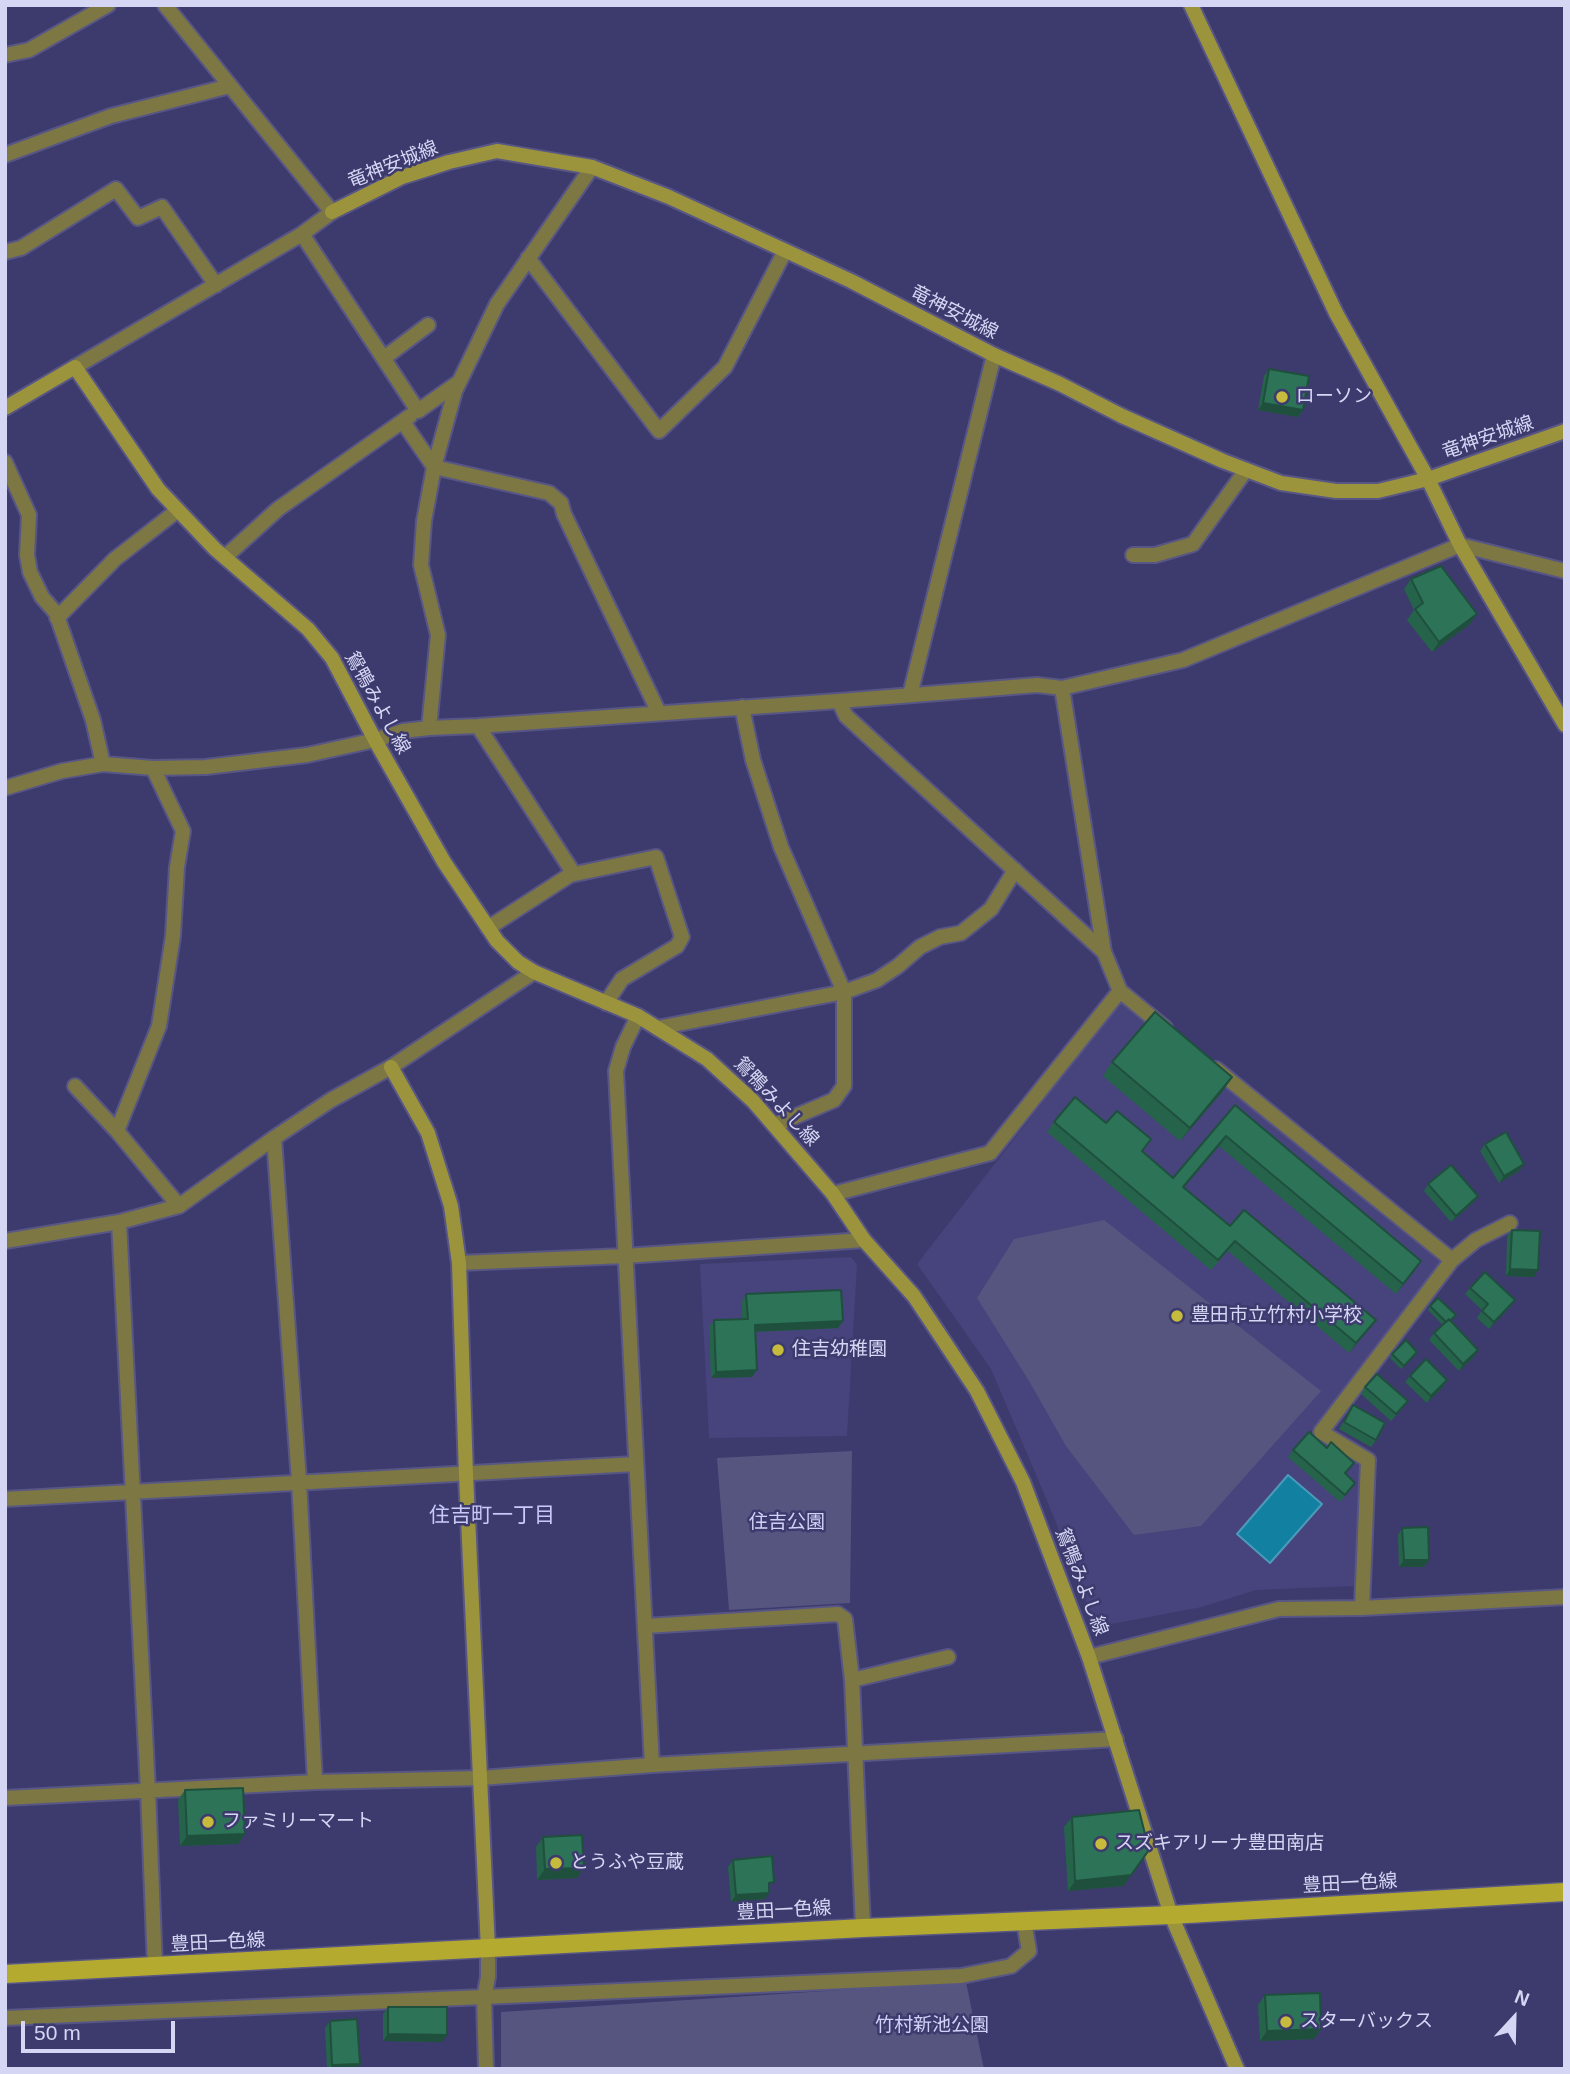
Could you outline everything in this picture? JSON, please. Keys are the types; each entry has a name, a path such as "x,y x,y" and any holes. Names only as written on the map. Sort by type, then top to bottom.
{"main road":[{"name":"豊田一色線","path":"5,1974 863,1928 1171,1915 1565,1892"}],"street":[{"path":"5,55 29,50 108,5"},
{"path":"5,408 302,234 332,212 166,5"},
{"path":"1191,5 1336,313 1428,479 1460,545 1565,725"},
{"path":"5,155 111,116 230,86"},
{"name":"竜神安城線","path":"332,212 402,177 497,151 592,167 669,197 851,281 994,355 1060,384 1122,416 1281,483 1336,491 1378,491 1428,479 1565,431"},
{"path":"429,728 438,635 421,565 424,521 434,467 455,391 497,304 592,167"},
{"path":"5,253 21,248 116,189 138,218 162,207 216,285"},
{"path":"302,234 418,411"},
{"path":"528,258 659,431 725,367 785,251"},
{"path":"384,358 428,325"},
{"path":"910,695 994,355"},
{"name":"鴛鴨みよし線","path":"75,367 158,489 225,557 308,629 332,658 444,862 497,941 518,962 534,972 638,1016 708,1059 775,1125 833,1194 864,1240 914,1296 977,1391 1023,1482 1089,1657 1171,1915 1237,2069"},
{"path":"225,557 278,509 460,381"},
{"path":"403,422 434,467 549,493 561,503 659,713"},
{"path":"5,462 29,515 27,555 30,572 42,597 57,618 93,720 103,764"},
{"path":"1133,555 1155,555 1193,544 1246,470"},
{"path":"57,618 116,559 178,510"},
{"path":"5,788 62,771 103,764 153,768 206,767 307,755 376,740 403,731 429,728 1037,685 1062,688 1183,660 1460,545 1565,571"},
{"path":"1062,688 1104,952 1120,991 1173,1034"},
{"path":"839,701 846,716 1104,952"},
{"path":"741,708 753,760 781,847 844,992 844,1086 834,1100 775,1125"},
{"path":"478,726 574,874"},
{"path":"117,1130 159,1026 173,936 177,867 183,831 153,768"},
{"path":"488,928 570,875 656,857 682,937 677,946 622,979 606,1003"},
{"path":"657,1028 844,992 877,979 920,947 940,937 961,933 991,909 1015,870"},
{"path":"5,1241 119,1222 179,1206 331,1100 391,1067 534,972"},
{"path":"833,1194 990,1153 1120,991"},
{"path":"638,1016 623,1047 616,1071 652,1765"},
{"path":"1205,1060 1452,1260"},
{"path":"391,1067 428,1133 451,1206 458,1263 488,1949 488,1977 484,1998 486,2069"},
{"path":"75,1086 117,1130 179,1206"},
{"path":"274,1138 299,1481 315,1782"},
{"path":"119,1222 155,1967"},
{"path":"1362,1608 1368,1461 1321,1432 1452,1260 1476,1240 1510,1223"},
{"path":"458,1263 625,1256 864,1240"},
{"path":"5,1499 635,1464"},
{"path":"1089,1657 1279,1609 1362,1608 1565,1597"},
{"path":"646,1626 838,1614 845,1619 852,1679 863,1928"},
{"path":"852,1679 948,1657"},
{"path":"5,1798 315,1782 481,1777 1116,1739"},
{"path":"5,2018 961,1976 1011,1966 1029,1951 1024,1921"}],"shaded area":[{"name":"豊田市立竹村小学校","path":"1121,1001 1440,1262 1351,1385 1310,1432 1356,1462 1362,1473 1355,1586 1256,1590 1202,1607 1096,1627 1053,1515 991,1369 917,1264"},
{"name":"住吉幼稚園","path":"851,1257 857,1265 847,1436 709,1438 700,1264"},
{"path":"1288,1475 1322,1504 1270,1563 1237,1534"}],"green space":[{"path":"1104,1220 1321,1391 1201,1526 1134,1535 1066,1446 977,1298 1014,1239"},
{"name":"住吉公園","path":"852,1451 850,1603 729,1610 717,1458"},
{"name":"竹村新池公園","path":"966,1982 984,2069 501,2069 501,2012"}],"building":[{"name":"ローソン","path":"1269,369 1309,376 1303,410 1263,403"},
{"path":"1441,566 1477,614 1439,642 1415,609 1423,603 1411,579"},
{"path":"1155,1012 1232,1077 1190,1128 1112,1062"},
{"path":"1075,1097 1106,1123 1117,1111 1151,1139 1142,1151 1173,1178 1235,1105 1421,1261 1403,1284 1226,1136 1183,1187 1230,1226 1244,1210 1376,1320 1356,1343 1235,1241 1218,1260 1054,1122"},
{"path":"1506,1132 1524,1164 1504,1176 1485,1144"},
{"path":"1451,1165 1478,1196 1456,1216 1428,1184"},
{"path":"1512,1230 1540,1231 1538,1270 1510,1269"},
{"path":"1485,1272 1515,1300 1494,1322 1482,1311 1488,1304 1470,1288"},
{"path":"841,1290 843,1321 755,1325 757,1370 716,1372 714,1320 748,1319 746,1294"},
{"path":"1438,1298 1456,1315 1450,1321 1449,1319 1446,1322 1430,1306"},
{"path":"1449,1319 1478,1350 1463,1364 1434,1333"},
{"path":"1406,1340 1417,1352 1404,1366 1392,1354"},
{"path":"1426,1359 1447,1380 1431,1396 1410,1376"},
{"path":"1377,1374 1408,1401 1396,1414 1365,1387"},
{"path":"1353,1405 1385,1423 1376,1440 1344,1422"},
{"path":"1309,1432 1327,1448 1331,1442 1354,1463 1345,1473 1355,1483 1345,1495 1293,1450"},
{"path":"1428,1527 1429,1560 1404,1560 1402,1528"},
{"name":"ファミリーマート","path":"243,1788 245,1834 187,1836 185,1790"},
{"name":"スズキアリーナ豊田南店","path":"1139,1810 1149,1850 1131,1875 1075,1881 1072,1817"},
{"path":"582,1835 584,1868 545,1869 543,1837"},
{"path":"772,1856 774,1882 769,1883 769,1893 736,1895 733,1860"},
{"name":"スターバックス","path":"1320,1993 1321,2029 1267,2031 1265,1995"},
{"path":"388,2007 447,2007 447,2035 388,2034"},
{"path":"357,2019 360,2064 332,2065 330,2021"}],"place":[{"name":"ローソン","path":"1282,397"},
{"name":"豊田市立竹村小学校","path":"1177,1316"},
{"name":"住吉幼稚園","path":"778,1350"},
{"name":"ファミリーマート","path":"208,1822"},
{"name":"スズキアリーナ豊田南店","path":"1101,1844"},
{"name":"とうふや豆蔵","path":"556,1863"},
{"name":"スターバックス","path":"1286,2022"}],"district":[{"name":"住吉町一丁目","path":"492,1516"}]}
